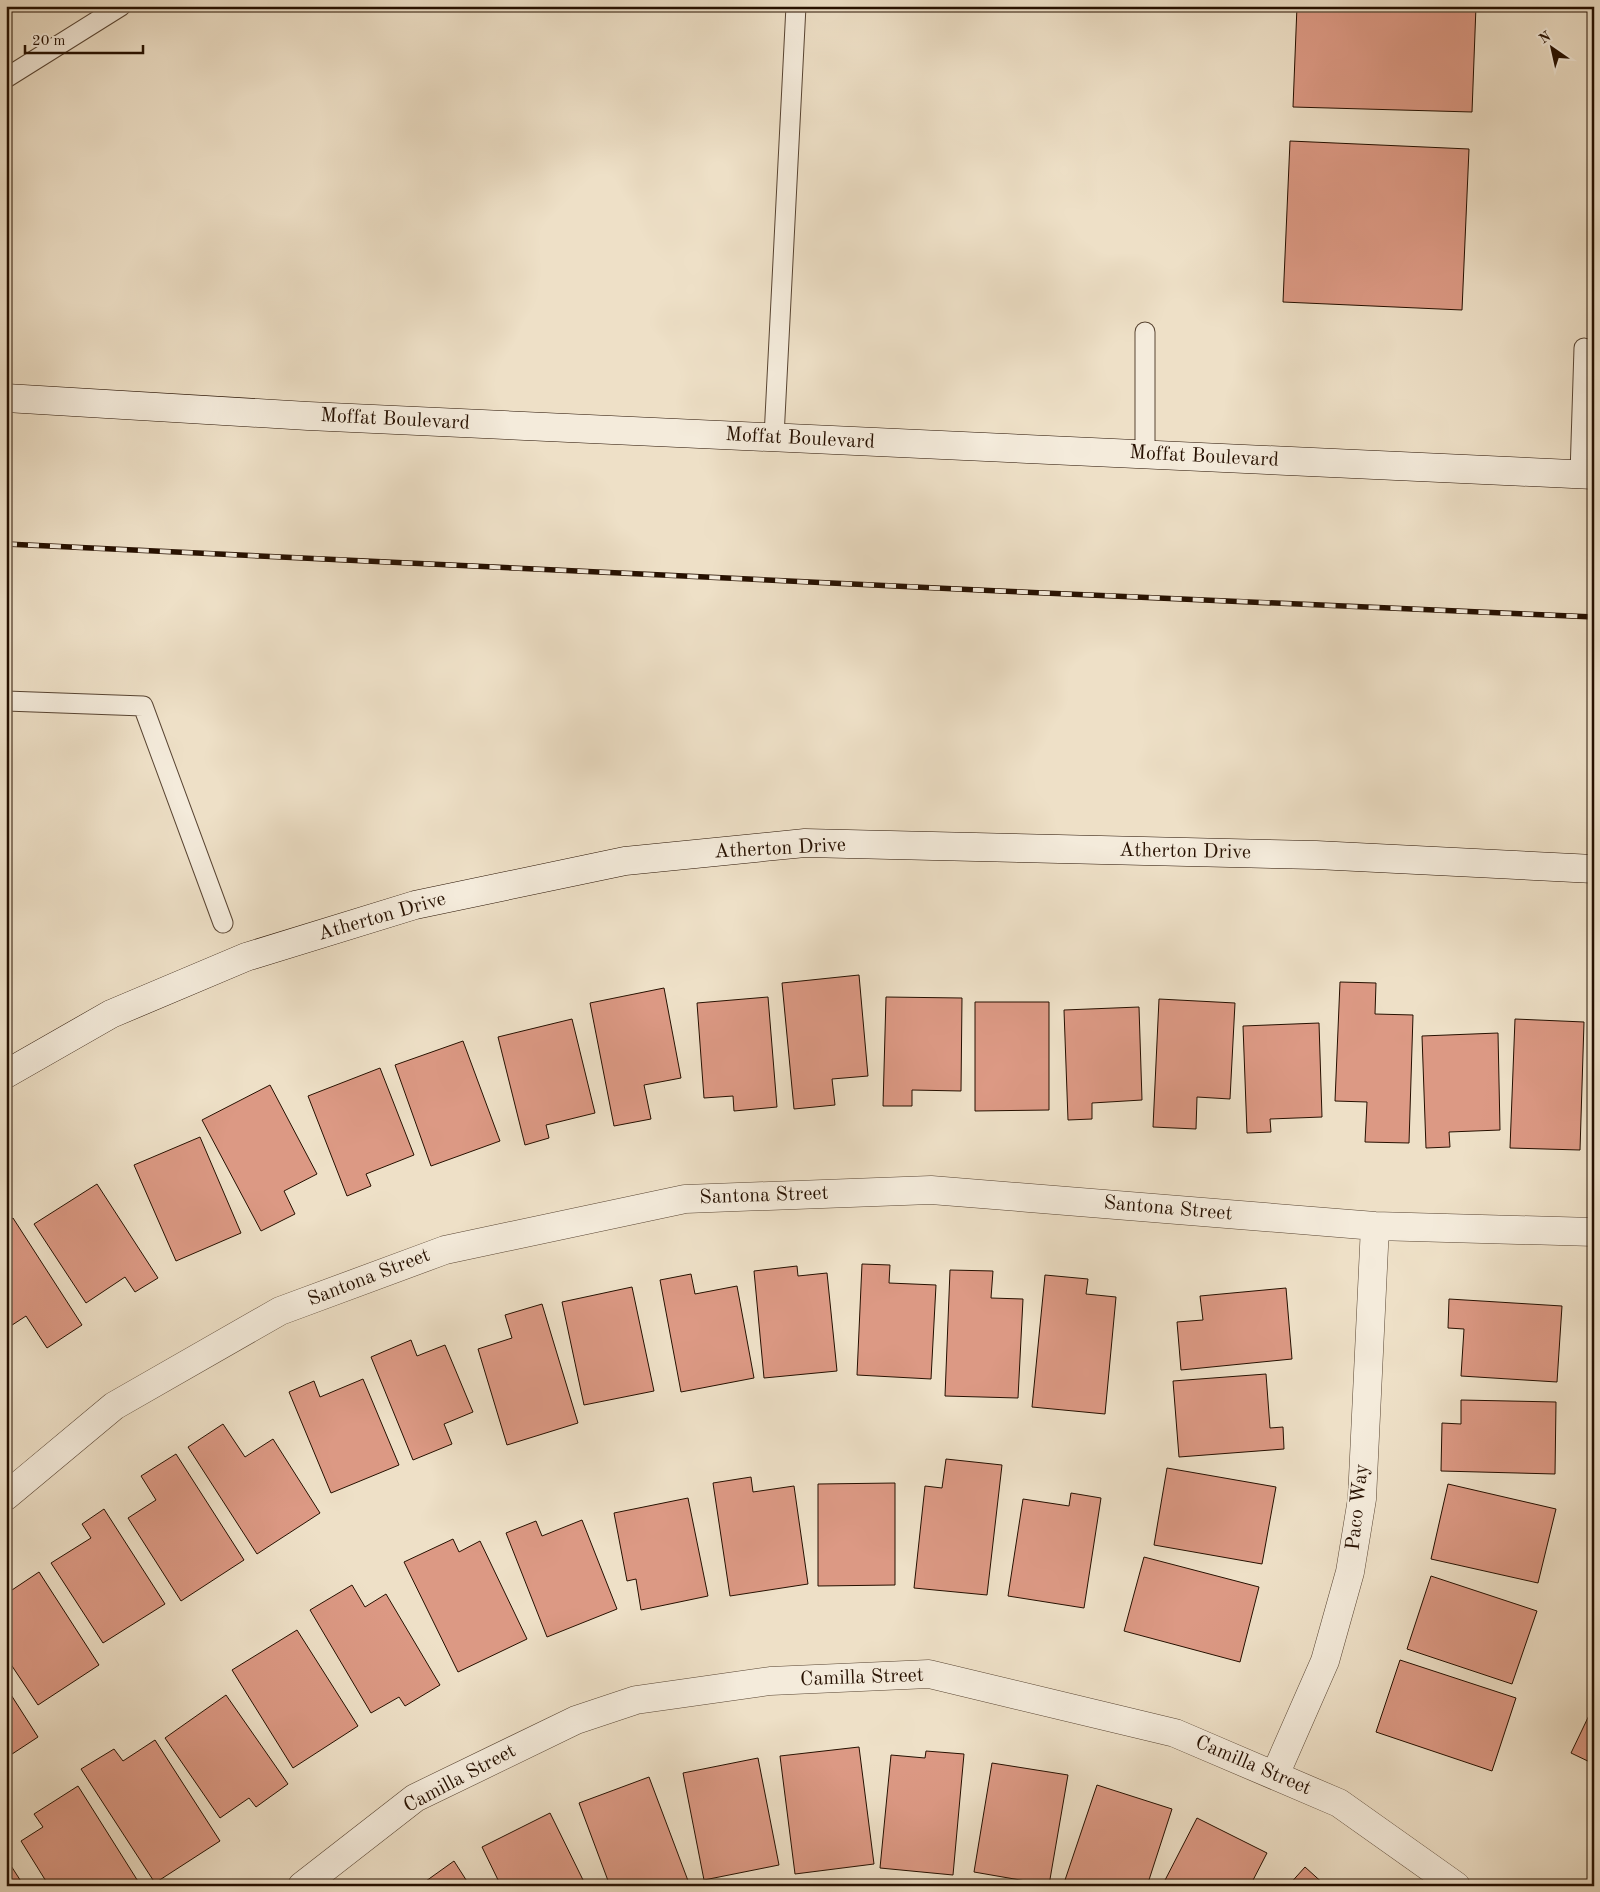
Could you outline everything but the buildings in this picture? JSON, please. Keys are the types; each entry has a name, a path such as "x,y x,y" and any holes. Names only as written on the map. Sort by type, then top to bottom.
{"street":[{"name":"Moffat Boulevard","path":"6,398 298,416 1587,474"},
{"name":"Atherton Drive","path":"6,1074 111,1014 246,957 415,905 626,861 805,843 1316,855 1594,869"},
{"name":"Santona Street","path":"6,1496 114,1406 280,1311 445,1250 685,1199 930,1190 1375,1226 1594,1232"},
{"name":"Paco Way","path":"1275,1775 1325,1661 1350,1572 1362,1499 1375,1226"},
{"name":"Camilla Street","path":"302,1886 415,1798 576,1720 636,1700 770,1681 929,1674 1175,1732 1339,1803 1456,1886"}],"lane":[{"path":"6,78 121,6"},
{"path":"774,438 796,6"},
{"path":"1145,332 1146,455"},
{"path":"1584,348 1587,474"},
{"path":"6,701 143,706 223,923"}],"railway":[{"path":"6,544 1594,617"}]}
